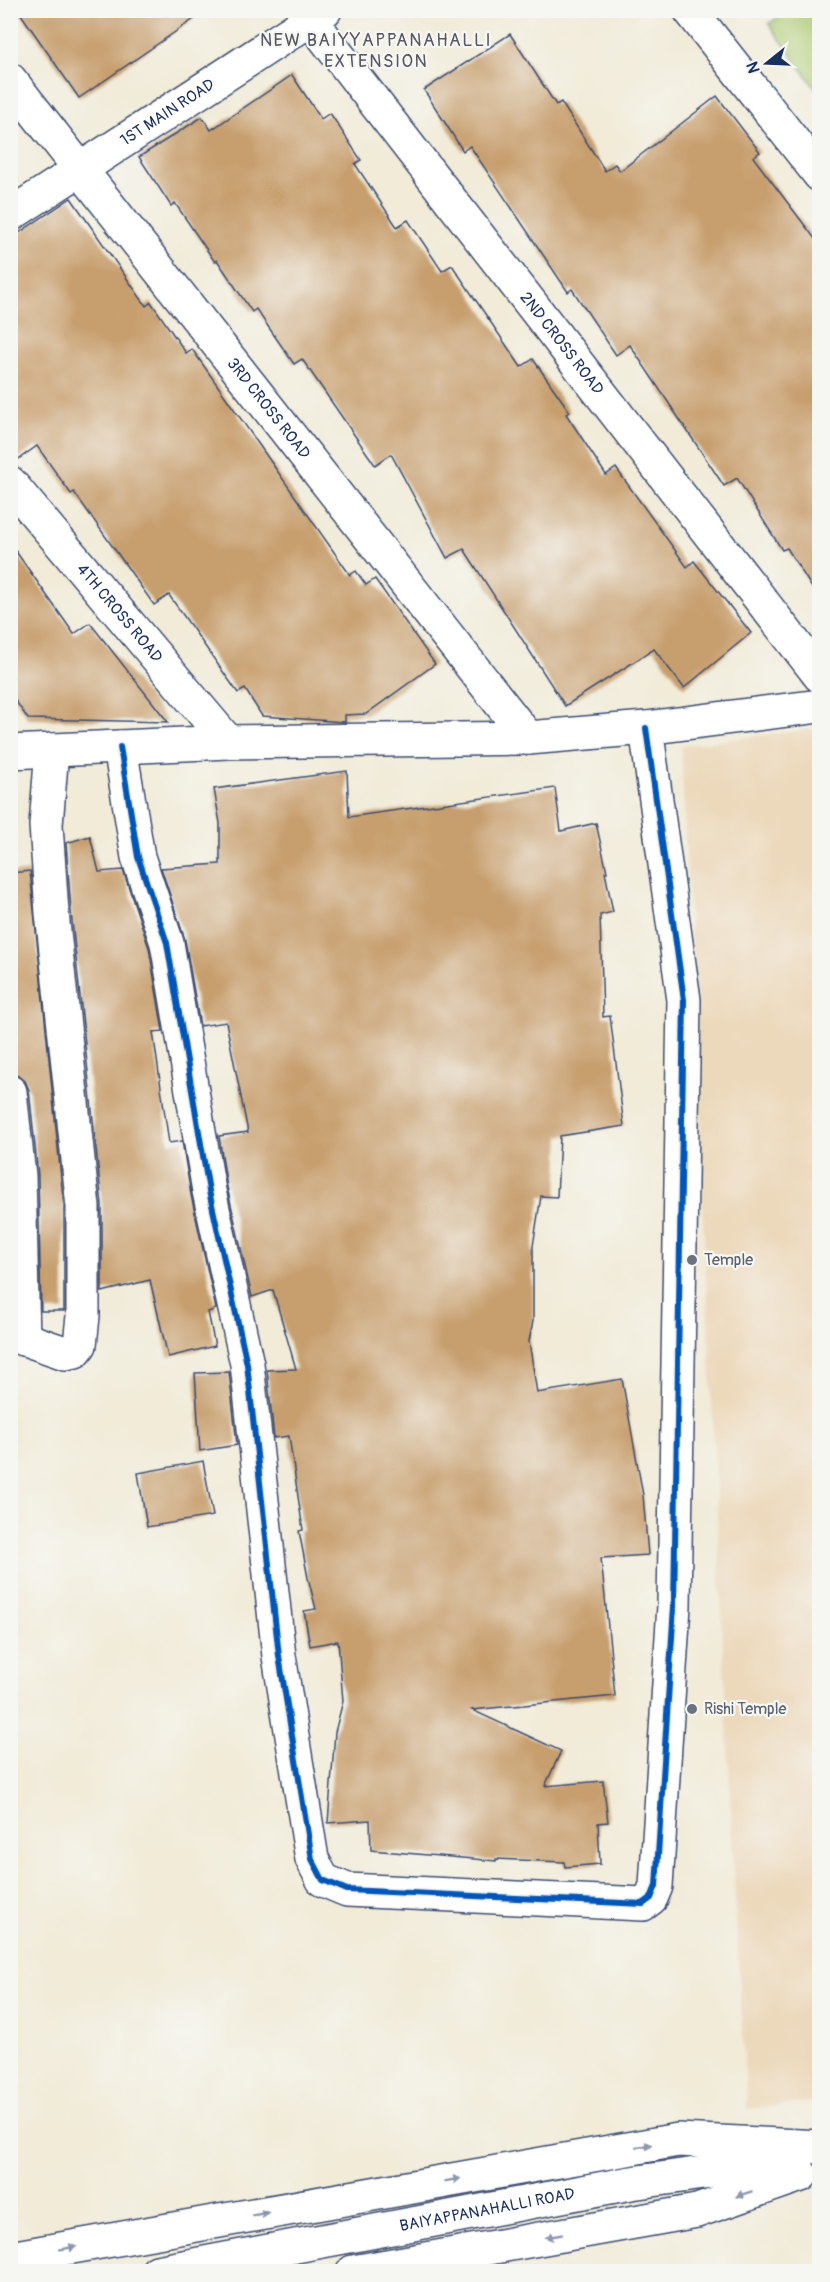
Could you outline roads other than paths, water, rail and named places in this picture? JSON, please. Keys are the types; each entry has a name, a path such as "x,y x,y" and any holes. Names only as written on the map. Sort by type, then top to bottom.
{"street":[{"path":"690,10 819,175"},
{"name":"1ST MAIN ROAD","path":"10,215 83,170 313,14"},
{"name":"2ND CROSS ROAD","path":"313,14 819,676"},
{"name":"3RD CROSS ROAD","path":"10,80 528,738"},
{"name":"4TH CROSS ROAD","path":"10,483 228,742"},
{"path":"10,752 228,742 528,738 646,728 819,706"},
{"path":"120,747 138,857 167,944 209,1191 247,1364 279,1656 312,1859 323,1880 347,1890 643,1904 651,1898 656,1886 674,1606 684,1000 646,728"},
{"path":"10,1092 19,1176 17,1337 65,1353 75,1351 80,1345 83,1316 83,1206 61,1012 46,825 52,750"},
{"path":"10,2258 678,2140 819,2147"},
{"name":"BAIYAPPANAHALLI ROAD","path":"157,2271 631,2183 819,2157"},
{"path":"353,2271 697,2211 819,2168"}],"place":[{"name":"Temple","path":"692,1260"},
{"name":"Rishi Temple","path":"692,1709"}],"district":[{"name":"NEW BAIYYAPPANAHALLI EXTENSION","path":"376,50"}]}
